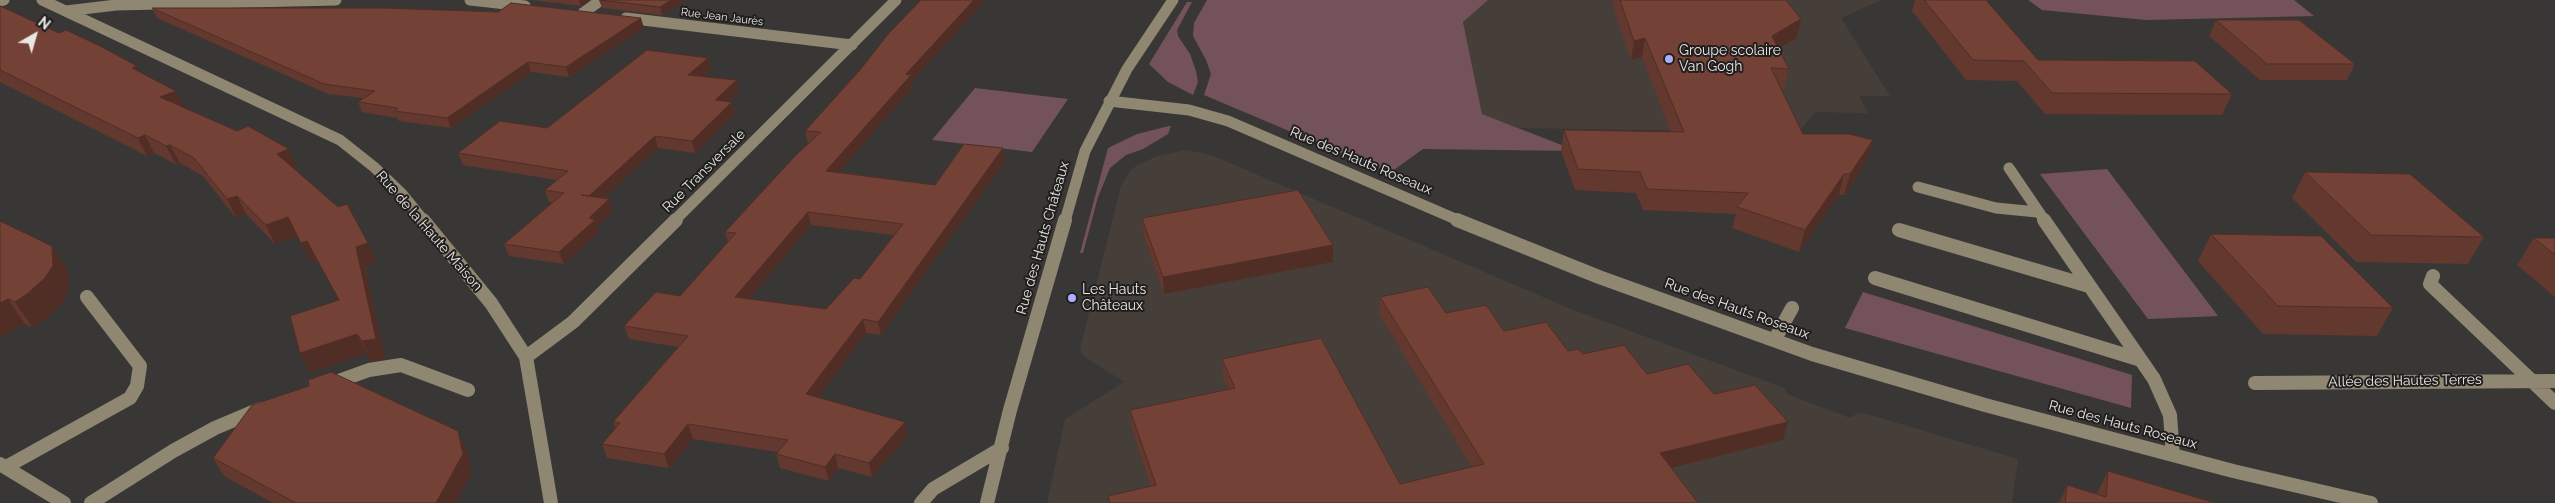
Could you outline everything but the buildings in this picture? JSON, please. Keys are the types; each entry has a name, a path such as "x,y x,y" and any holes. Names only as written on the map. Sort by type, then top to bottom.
{"street":[{"path":"0,1 4,0"},
{"name":"Rue de la Haute Maison","path":"42,0 340,140 374,167 402,194 491,303 526,357 551,503"},
{"path":"66,11 116,6 336,0"},
{"path":"470,0 536,8"},
{"path":"601,0 579,13 601,15"},
{"name":"Rue Transversale","path":"526,357 573,322 896,0"},
{"name":"Rue des Hauts Châteaux","path":"987,503 1012,401 1085,151 1109,101 1129,66 1173,0"},
{"name":"Rue Jean Jaurès","path":"620,18 852,45"},
{"name":"Rue des Hauts Roseaux","path":"1109,101 1189,110 1228,121 1426,207 1599,277 1775,339 1812,354 1985,405 2173,455 2371,503"},
{"path":"2008,168 2154,379 2170,415 2173,455"},
{"path":"1918,187 1996,208 2037,212"},
{"path":"1899,230 2089,286"},
{"path":"2433,276 2430,284 2555,403"},
{"path":"1876,278 2141,360"},
{"path":"3,465 130,398 137,386 140,366 87,297"},
{"path":"1775,339 1792,308"},
{"path":"316,389 369,370 401,365 468,390"},
{"name":"Allée des Hautes Terres","path":"2255,383 2555,380"},
{"path":"91,503 173,451 215,428 272,405"},
{"path":"921,503 933,488 1002,448"},
{"path":"3,465 64,503"}],"shaded area":[{"path":"1207,0 1488,0 1463,22 1482,114 1577,151 1423,149 1391,172 1341,153 1204,95 1211,74 1193,36 1194,23"},
{"name":"Groupe scolaire Van Gogh","path":"1488,0 1881,0 1841,18 1890,96 1859,96 1868,113 1815,112 1799,132 1519,128 1482,114 1463,22"},
{"path":"2028,0 2294,0 2314,16 2146,20 2042,10"},
{"path":"1187,2 1192,2 1177,30 1178,36 1190,54 1196,71 1198,82 1193,95 1168,82 1149,64"},
{"path":"975,88 1068,99 1032,152 932,140"},
{"path":"1171,126 1168,134 1143,149 1126,155 1110,168 1098,197 1083,253 1080,253 1108,148 1137,134"},
{"path":"1186,150 1211,155 1571,309 1784,388 1787,394 1850,418 1856,414 1864,413 2018,459 2012,503 1047,503 1065,419 1124,382 1082,355 1080,349 1121,186 1130,171 1136,166 1157,156"},
{"path":"2107,169 2218,316 2148,319 2040,174"},
{"path":"1863,292 2132,375 2131,408 1845,328"}],"place":[{"name":"Groupe scolaire Van Gogh","path":"1669,59"},
{"name":"Les Hauts Châteaux","path":"1072,298"}]}
